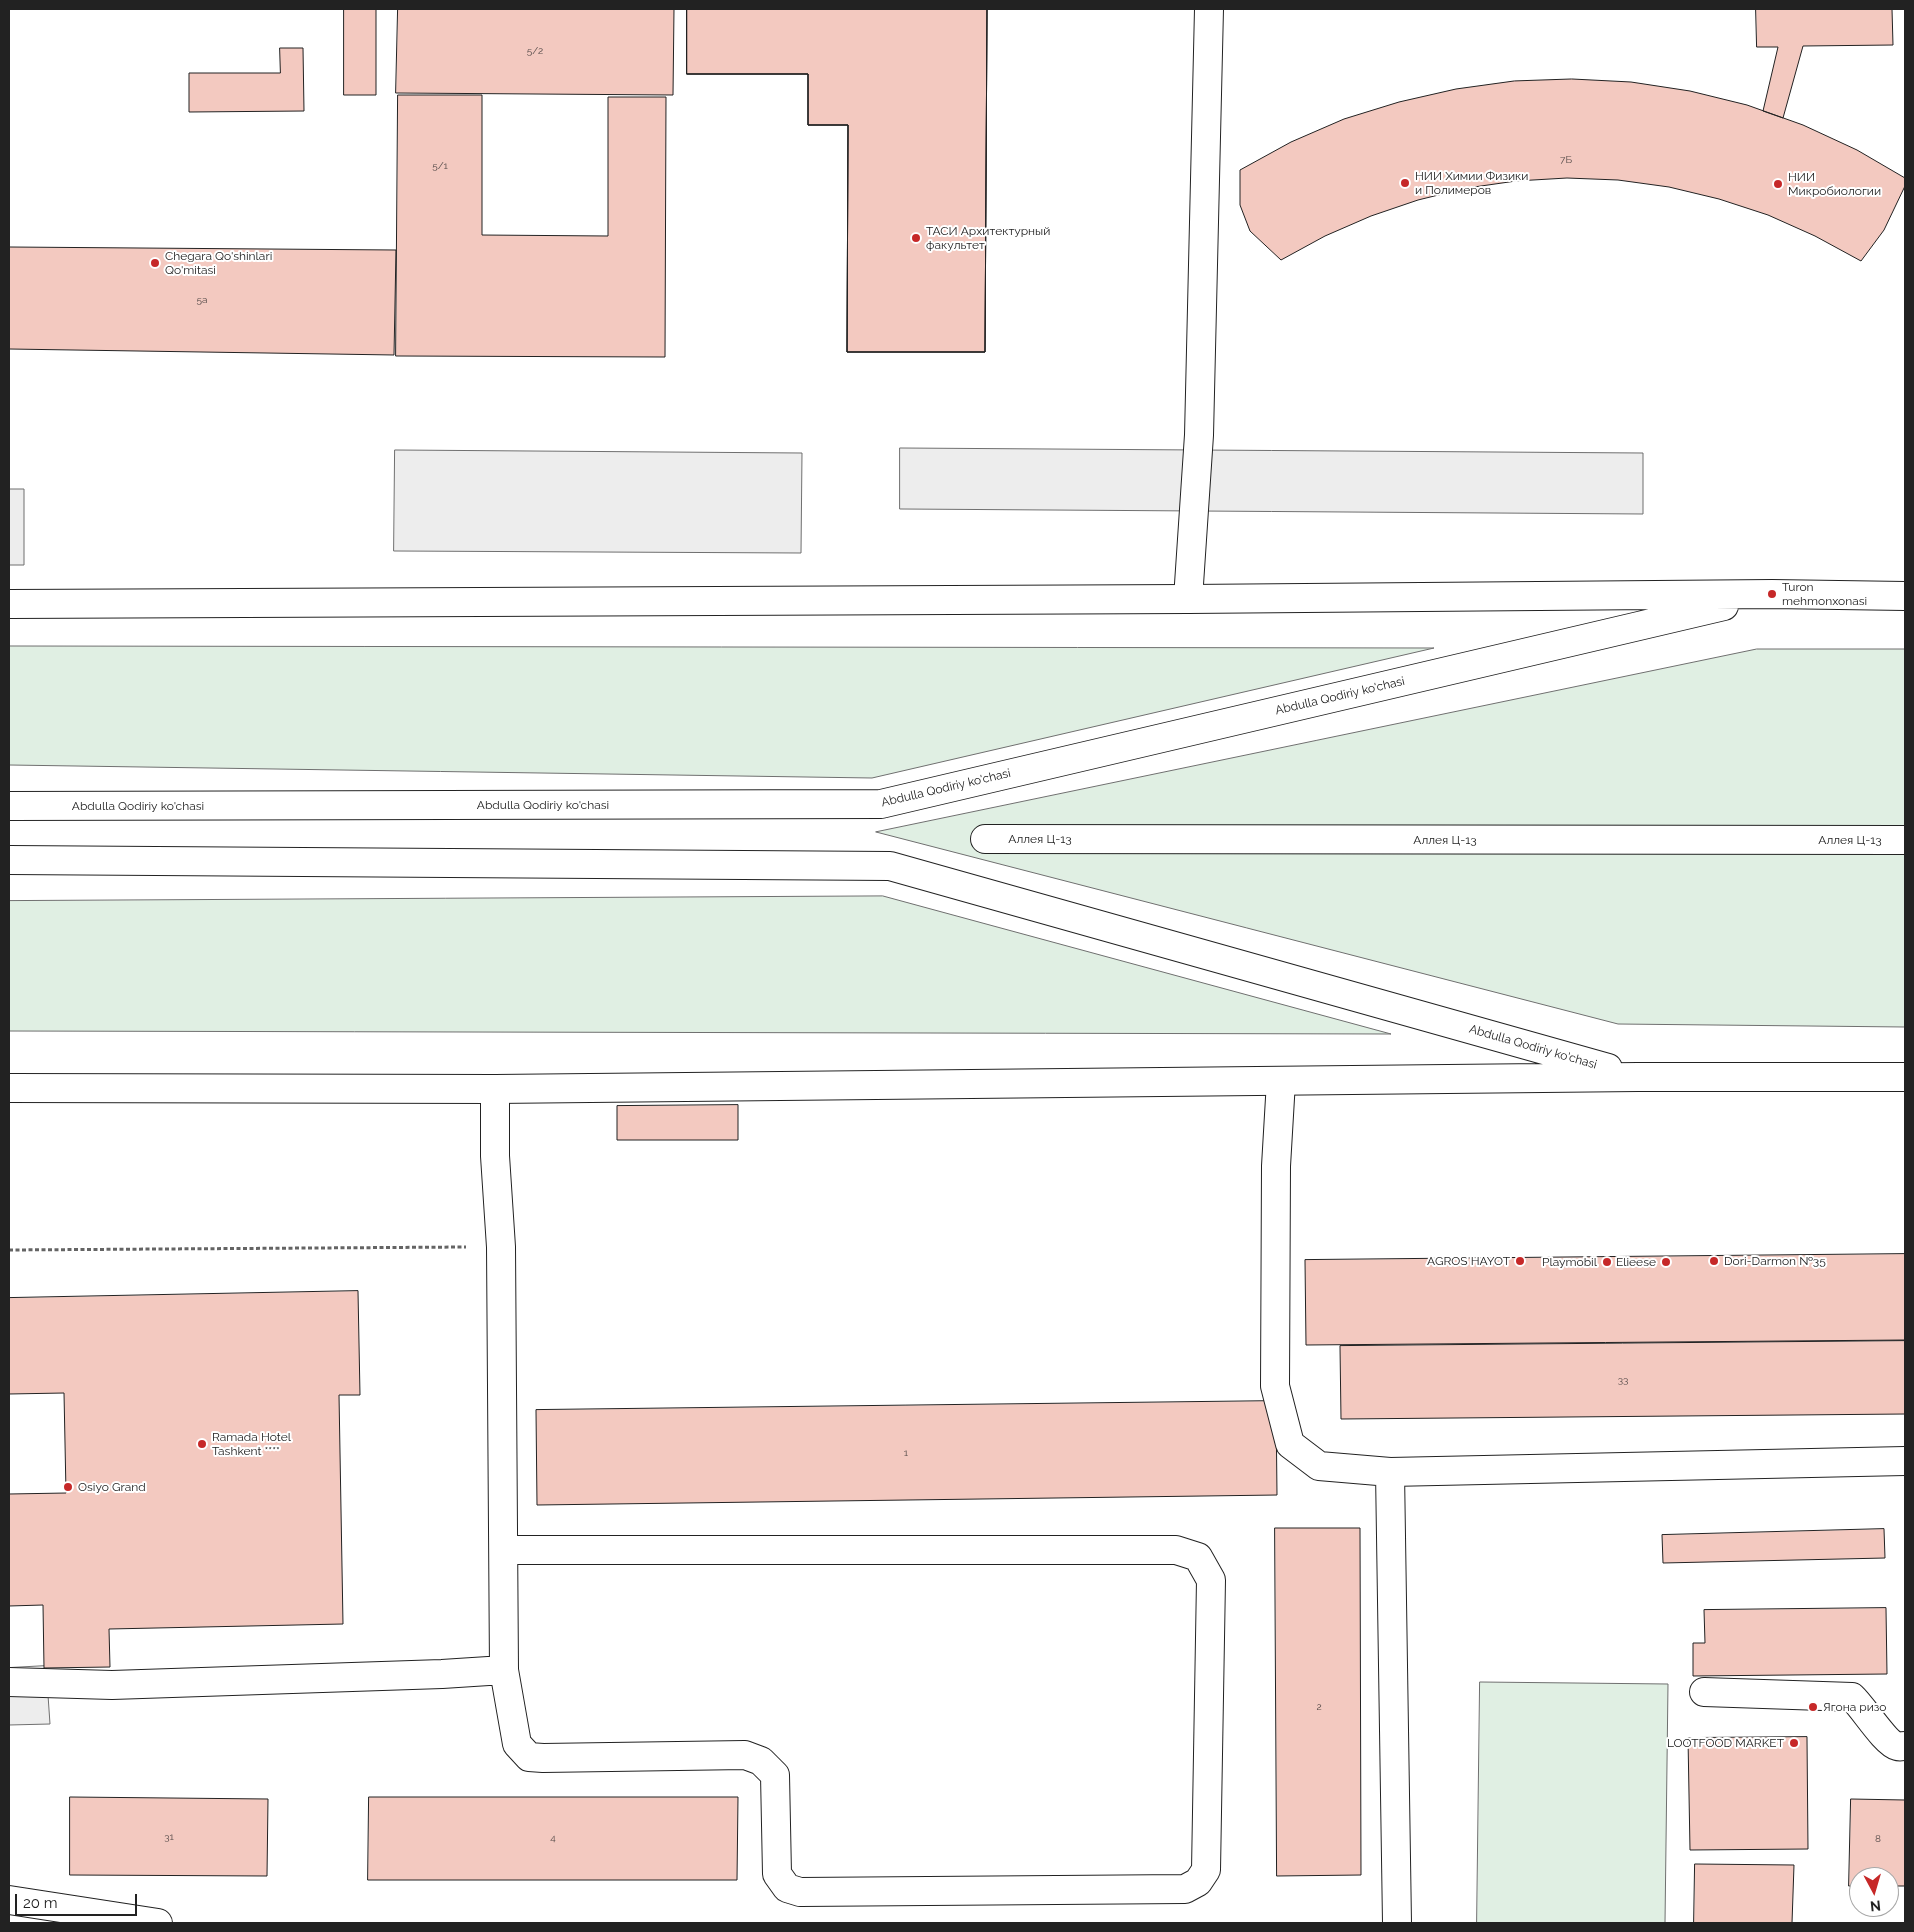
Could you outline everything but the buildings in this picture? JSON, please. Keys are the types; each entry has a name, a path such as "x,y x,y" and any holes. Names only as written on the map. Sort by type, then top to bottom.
{"main road":[{"path":"1188,599 1199,435 1209,9"},
{"name":"Abdulla Qodiriy ko'chasi","path":"9,806 882,804 1772,594"},
{"name":"Abdulla Qodiriy ko'chasi","path":"9,604 1188,599 1772,594 1905,596"},
{"name":"Аллея Ц-13","path":"985,839 1905,840"},
{"name":"Abdulla Qodiriy ko'chasi","path":"9,860 890,866 1638,1076"},
{"name":"Abdulla Qodiriy ko'chasi","path":"9,1088 495,1089 1638,1076 1905,1078"},
{"path":"1281,1081 1276,1166 1275,1386 1290,1444 1319,1466 1390,1472 1905,1460"},
{"path":"495,1089 495,1156 501,1247 504,1670 517,1744 529,1757 543,1758 745,1755 761,1761 774,1775 777,1874 788,1888 800,1892 1185,1889 1198,1882 1206,1870 1211,1580 1198,1557 1176,1550 504,1550"},
{"path":"1390,1472 1397,1923"},
{"path":"9,1682 112,1685 442,1674 504,1670"},
{"path":"1704,1692 1852,1696 1862,1706 1887,1740 1897,1746 1905,1746"},
{"path":"9,1900 158,1923"}],"path":[{"path":"9,1250 501,1247"}],"green space":[{"path":"9,646 1434,648 872,778 9,765"},
{"path":"1757,649 1905,649 1905,1027 1618,1024 876,832"},
{"path":"883,896 1391,1034 9,1031 9,901"},
{"path":"1480,1682 1668,1684 1665,1923 1477,1923"}],"shaded area":[{"path":"900,448 1643,453 1643,514 900,509"},
{"path":"395,450 802,453 801,553 394,551"},
{"path":"9,489 24,489 24,565 9,565"},
{"path":"46,1666 50,1724 9,1725 9,1668"}],"place":[{"name":"НИИ Химии Физики и Полимеров","path":"1405,183"},
{"name":"НИИ Микробиологии","path":"1778,184"},
{"name":"ТАСИ Архитектурный факультет","path":"916,238"},
{"name":"Chegara Qo'shinlari Qo'mitasi","path":"155,263"},
{"name":"Turon mehmonxonasi","path":"1772,594"},
{"name":"AGROS HAYOT","path":"1520,1261"},
{"name":"Dori-Darmon №35","path":"1714,1261"},
{"name":"Playmobil","path":"1607,1262"},
{"name":"Elieese","path":"1666,1262"},
{"name":"Ramada Hotel Tashkent ****","path":"202,1444"},
{"name":"Osiyo Grand","path":"68,1487"},
{"name":"Ягона ризо","path":"1813,1707"},
{"name":"LOOTFOOD MARKET","path":"1794,1743"}]}
